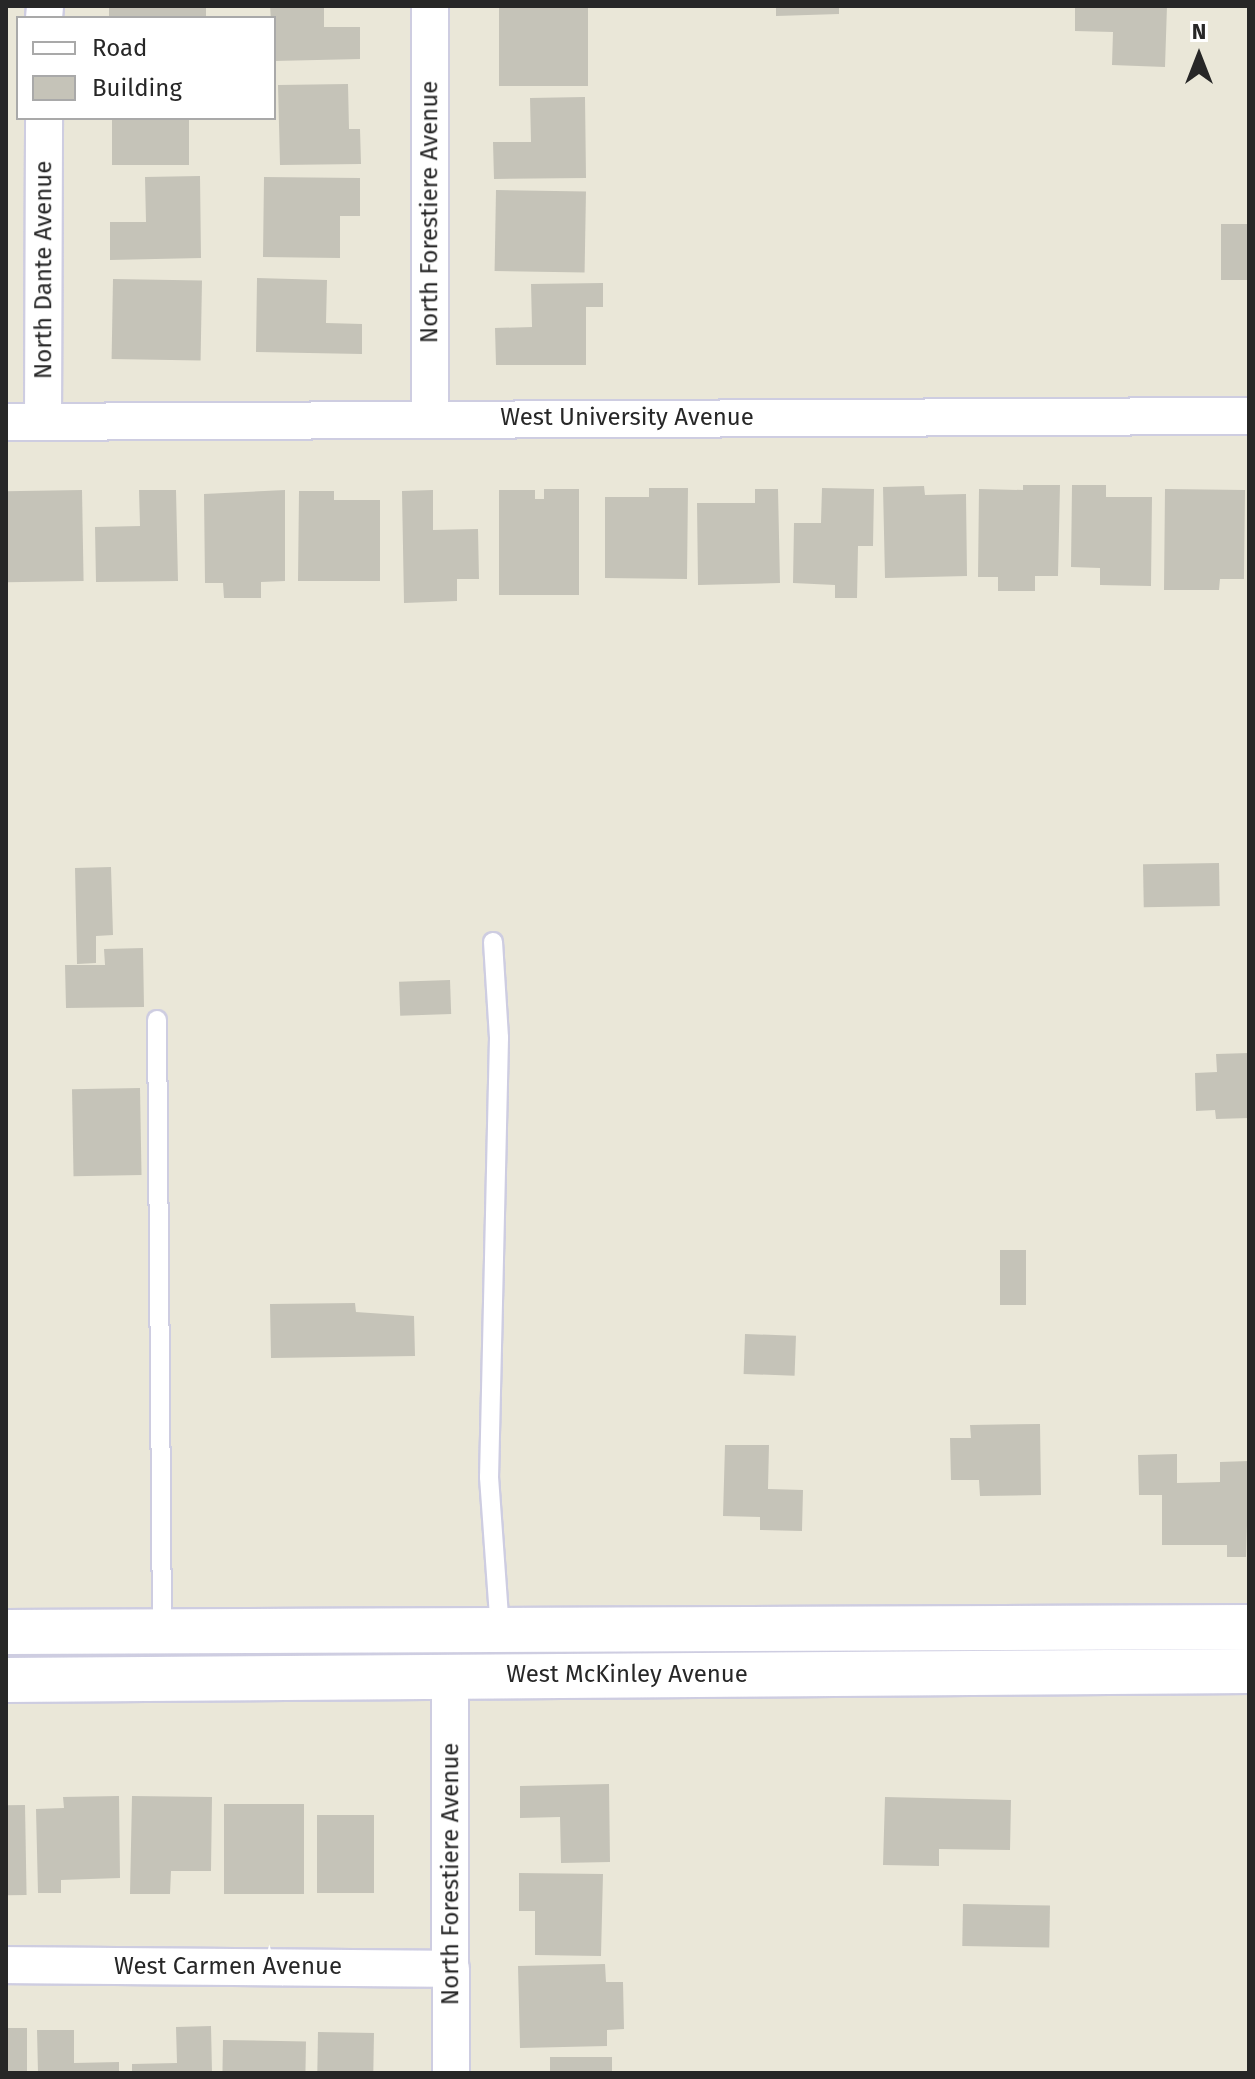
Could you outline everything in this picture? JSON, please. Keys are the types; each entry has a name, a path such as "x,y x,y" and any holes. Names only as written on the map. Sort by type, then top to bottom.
{"main road":[{"name":"West McKinley Avenue","path":"6,1632 1249,1627"},
{"path":"6,1655 104,1654 156,1631"},
{"name":"West McKinley Avenue","path":"6,1680 1249,1671"}],"street":[{"name":"North Forestiere Avenue","path":"430,6 430,419"},
{"name":"North Dante Avenue","path":"43,421 44,120"},
{"name":"West University Avenue","path":"6,422 1249,416"},
{"name":"North Forestiere Avenue","path":"450,1676 451,2073"},
{"name":"West Carmen Avenue","path":"6,1965 451,1969"}],"lane":[{"path":"493,942 499,1038 489,1477 500,1630"},
{"path":"156,1631 157,1020"}],"building":[{"path":"109,6 206,6 206,16 109,16"},
{"path":"270,6 324,6 324,27 360,27 360,59 276,61 276,16 271,16"},
{"path":"499,6 588,6 588,86 499,86"},
{"path":"776,6 839,6 839,14 776,16"},
{"path":"1075,6 1167,6 1165,67 1112,65 1113,32 1075,31"},
{"path":"348,84 349,129 360,129 361,164 280,165 278,85"},
{"path":"585,97 586,178 494,179 493,142 531,142 530,98"},
{"path":"112,120 189,120 189,165 112,165"},
{"path":"200,176 201,258 110,260 110,222 146,222 145,177"},
{"path":"264,177 360,178 360,216 340,216 340,258 263,257"},
{"path":"496,190 586,192 585,273 495,271"},
{"path":"1221,224 1249,224 1249,280 1221,280"},
{"path":"257,278 327,280 326,323 362,324 362,354 256,352"},
{"path":"113,279 202,281 201,361 112,359"},
{"path":"603,283 603,307 586,307 586,365 496,365 495,328 532,327 531,284"},
{"path":"1023,485 1060,485 1058,576 1035,576 1035,591 998,591 998,577 978,577 979,489 1023,490"},
{"path":"1072,485 1106,485 1106,497 1152,497 1151,586 1100,585 1100,568 1071,567"},
{"path":"924,486 925,495 966,494 967,576 885,578 883,487"},
{"path":"649,488 688,488 687,579 605,578 605,497 649,497"},
{"path":"822,488 874,489 873,546 858,546 857,598 835,598 835,585 793,583 794,523 821,523"},
{"path":"544,489 579,489 579,595 499,595 499,490 535,490 535,499 544,499"},
{"path":"755,489 778,489 780,583 698,585 697,503 755,503"},
{"path":"1165,489 1245,490 1244,579 1220,579 1219,590 1164,590"},
{"path":"82,490 84,581 8,582 6,491"},
{"path":"139,490 176,490 178,581 96,582 95,527 140,526"},
{"path":"285,490 285,581 261,582 261,598 224,598 223,583 205,583 204,494"},
{"path":"433,490 433,530 478,529 479,579 457,579 457,601 404,603 402,491"},
{"path":"299,491 334,491 334,500 380,500 380,581 298,581"},
{"path":"1219,863 1220,906 1144,907 1143,864"},
{"path":"111,867 113,935 96,936 96,963 77,964 75,868"},
{"path":"143,948 144,1007 66,1008 65,965 105,965 104,949"},
{"path":"450,980 451,1014 400,1016 399,982"},
{"path":"1249,1053 1249,1118 1216,1119 1215,1110 1196,1111 1195,1073 1217,1072 1216,1054"},
{"path":"140,1088 142,1175 74,1176 72,1089"},
{"path":"1000,1250 1026,1250 1026,1305 1000,1305"},
{"path":"355,1303 356,1312 414,1316 415,1356 271,1358 270,1304"},
{"path":"745,1334 796,1336 795,1376 744,1374"},
{"path":"1040,1424 1041,1495 980,1496 979,1480 951,1480 950,1438 971,1438 970,1425"},
{"path":"725,1445 769,1445 768,1489 803,1490 802,1531 760,1530 760,1517 723,1516"},
{"path":"1177,1454 1177,1483 1220,1482 1220,1462 1249,1461 1246,1557 1227,1557 1227,1545 1162,1545 1162,1495 1139,1495 1138,1455"},
{"path":"609,1784 610,1862 561,1863 560,1817 520,1818 520,1786"},
{"path":"119,1796 120,1878 61,1880 61,1893 38,1893 36,1809 64,1808 63,1797"},
{"path":"132,1796 212,1797 211,1871 171,1871 170,1894 130,1894"},
{"path":"885,1797 1011,1800 1010,1850 939,1849 939,1866 883,1865"},
{"path":"224,1804 304,1804 304,1894 224,1894"},
{"path":"6,1805 25,1805 27,1895 8,1895"},
{"path":"317,1815 374,1815 374,1893 317,1893"},
{"path":"519,1873 603,1874 601,1956 535,1955 535,1911 519,1911"},
{"path":"963,1904 1050,1906 1049,1948 962,1946"},
{"path":"605,1964 606,1982 623,1982 624,2029 607,2030 607,2046 520,2048 518,1966"},
{"path":"211,2026 212,2073 132,2073 132,2064 177,2063 176,2027"},
{"path":"6,2028 27,2028 27,2073 6,2073"},
{"path":"37,2030 74,2030 74,2063 119,2062 119,2073 38,2073"},
{"path":"318,2032 374,2033 373,2073 317,2073"},
{"path":"223,2040 306,2041 305,2073 222,2073"},
{"path":"550,2057 612,2057 612,2073 550,2073"}]}
